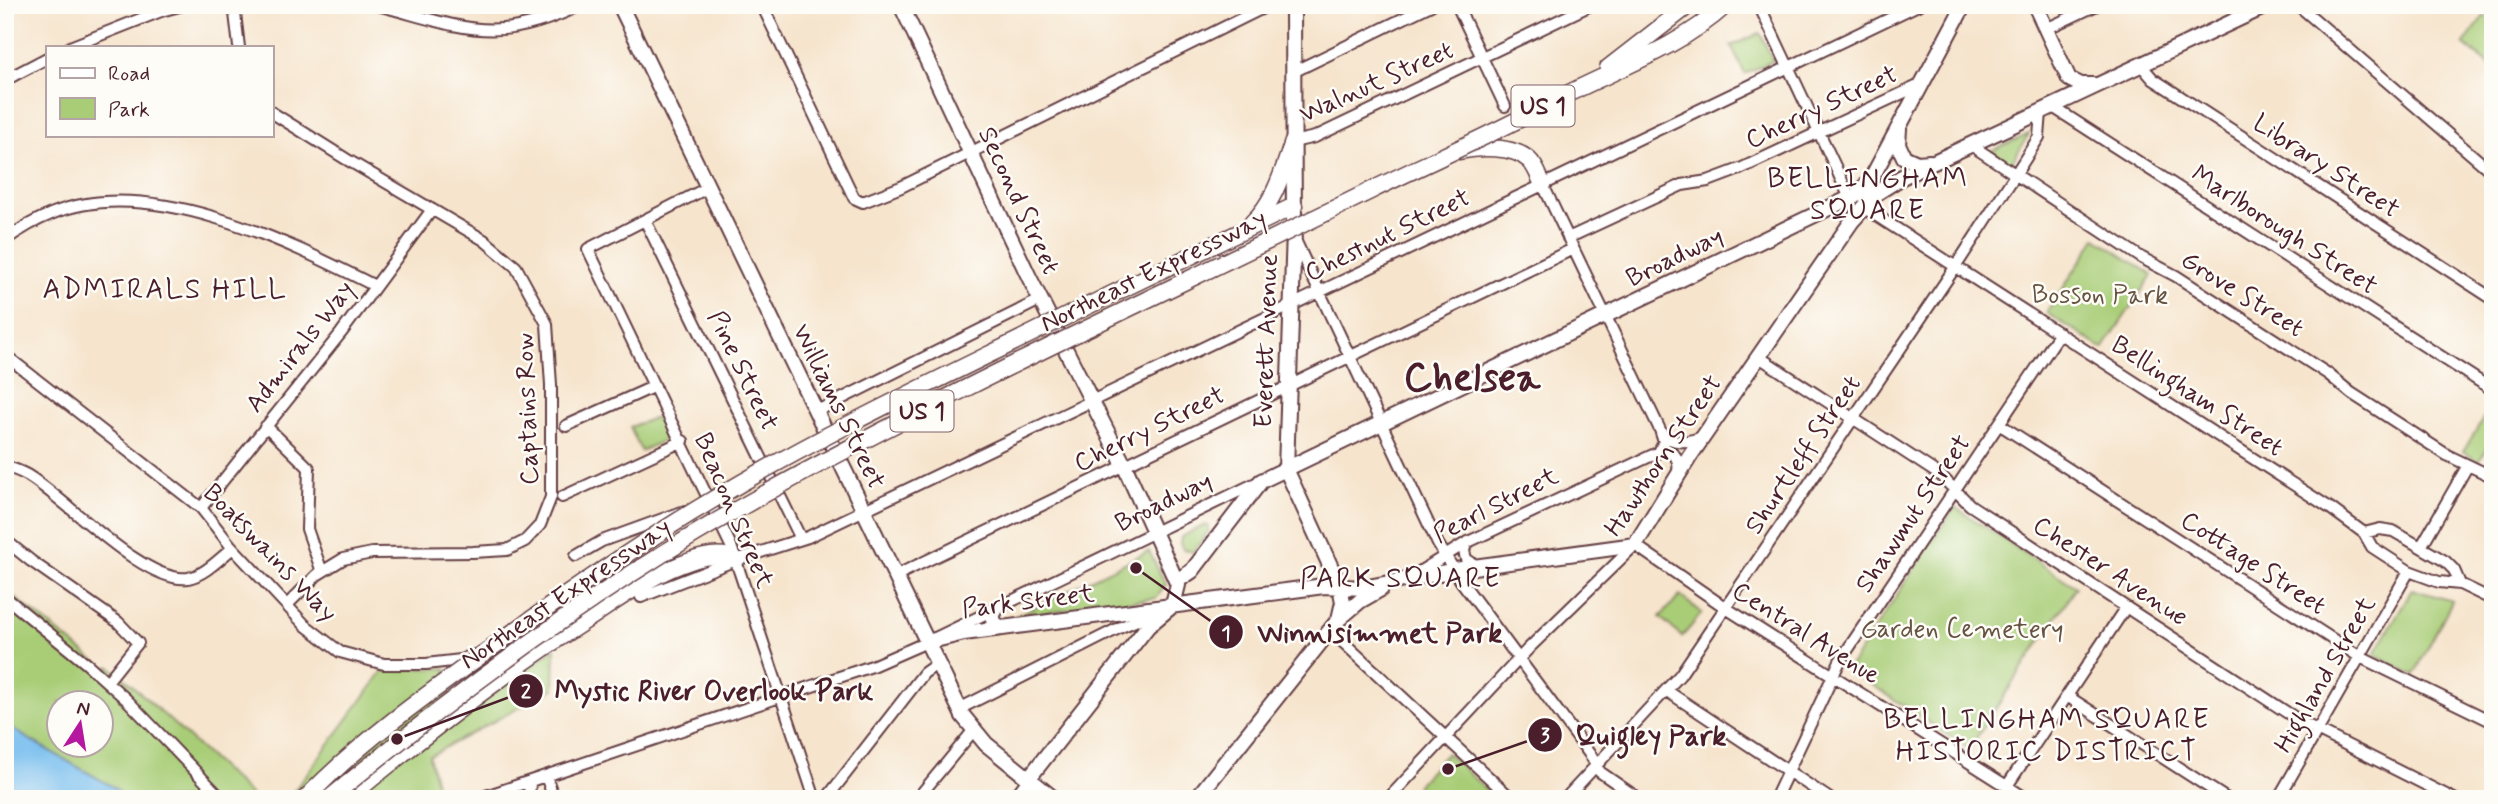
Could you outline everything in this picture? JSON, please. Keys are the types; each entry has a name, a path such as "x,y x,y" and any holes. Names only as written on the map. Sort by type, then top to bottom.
{"highway":[{"name":"Northeast Expressway","path":"328,799 430,718 537,640 628,577 723,518 842,452 952,396 1545,106 1605,70 1689,5"},
{"name":"Northeast Expressway","path":"328,799 439,710 548,632 632,574 756,498 1019,362 1573,90 1659,51 1692,32 1726,5"},
{"path":"1232,237 1254,222 1265,209 1293,142"},
{"path":"1436,159 1469,149 1515,153 1531,162 1542,185"},
{"path":"305,799 357,750 453,676 569,592 657,533 727,491 821,439 1294,206"},
{"path":"347,799 478,695 565,634 636,594 670,569 720,555 736,560"}],"main road":[{"name":"Williams Street","path":"620,5 959,709 973,731 1054,799"},
{"name":"Second Street","path":"901,5 1040,300 1124,465 1177,581"},
{"name":"Everett Avenue","path":"1286,469 1294,206 1293,5"},
{"name":"Broadway","path":"1261,481 1861,191 1870,181 1964,5"},
{"path":"1863,207 1889,184 2268,5"},
{"path":"2036,9 2069,79 2081,85 2102,83"},
{"path":"2047,109 2061,98 2069,79"},
{"path":"1900,124 1898,144 1904,157 1917,163 1939,160"},
{"name":"Hawthorn Street","path":"1635,545 1704,436 1863,207"},
{"path":"1286,469 1340,587 1343,607 1334,625"},
{"path":"1029,778 1148,626 1174,606 1177,581 1192,571 1261,481"},
{"name":"Park Street","path":"927,642 954,634 1324,586 1363,588 1478,566 1635,545"},
{"name":"Pearl Street","path":"1196,799 1334,625 1366,597 1402,580"},
{"path":"996,609 992,616 995,624 1003,628"}],"street":[{"path":"73,46 183,5"},
{"path":"234,5 239,46"},
{"path":"377,5 457,27 492,31 538,24 581,5"},
{"path":"762,5 854,198 863,202 901,187 1269,5"},
{"path":"1293,72 1431,5"},
{"path":"1457,5 1505,106"},
{"name":"Walnut Street","path":"1293,142 1315,137 1591,5"},
{"path":"1759,5 1850,198"},
{"name":"Chestnut Street","path":"736,560 801,540 863,511 1919,5"},
{"path":"2046,29 2097,5"},
{"path":"2298,5 2493,173"},
{"path":"5,80 46,59"},
{"name":"Library Street","path":"2141,65 2153,79 2493,299"},
{"name":"Cherry Street","path":"1568,238 1673,189 1708,181 1740,169 1922,84"},
{"name":"Shurtleff Street","path":"1565,799 1667,691 1726,608 2015,175 2039,137 2047,109"},
{"name":"Marlborough Street","path":"2047,109 2493,390"},
{"name":"Captains Row","path":"273,112 431,211 484,240 516,267 547,324 552,419 551,497 540,525 525,541 507,550 372,553 343,559 323,572 288,604"},
{"name":"Grove Street","path":"1971,145 2142,258 2176,276 2328,374 2346,390 2404,427 2493,477"},
{"path":"1542,185 1661,432 1664,442 1659,452"},
{"path":"645,220 707,188"},
{"path":"5,240 52,213 92,204 131,201 173,207 227,221 332,265 374,286"},
{"name":"Bellingham Street","path":"1863,207 2330,508 2364,533 2372,547 2409,571 2439,582 2460,584 2493,600"},
{"name":"Admirals Way","path":"201,508 341,333 431,211"},
{"name":"Beacon Street","path":"645,220 588,249 683,441 736,560 815,799"},
{"name":"Pine Street","path":"645,220 801,540"},
{"path":"1293,237 1445,556 1591,756 1602,775 1639,799"},
{"name":"Cherry Street","path":"895,576 1573,249"},
{"path":"815,412 1040,300"},
{"name":"Shawmut Street","path":"1775,799 1840,661 2060,333"},
{"name":"Boatswains Way","path":"5,355 201,508 233,548 305,625 340,652 357,659 384,664 426,664 461,660 516,635 716,513"},
{"name":"Chester Avenue","path":"1759,357 1936,472 1970,505 2317,731 2454,799"},
{"path":"566,426 655,386"},
{"name":"Cottage Street","path":"1999,424 2360,657 2493,722"},
{"path":"266,426 309,468 307,529 323,572"},
{"path":"1661,432 1667,439 1679,441 1695,440 1704,436"},
{"path":"562,497 683,441"},
{"path":"1659,452 1668,451 1677,457 1679,464 1676,478"},
{"name":"Pearl Street","path":"1402,580 1466,543 1659,452"},
{"path":"2421,547 2468,465"},
{"path":"5,466 29,476 130,555 160,572 178,578 195,575 233,548"},
{"name":"Broadway","path":"477,799 853,673 927,642 1261,481"},
{"path":"576,556 602,541 711,500"},
{"name":"Bellingham Street","path":"2364,533 2389,530 2450,565 2460,584"},
{"path":"5,540 118,622 138,643 107,681"},
{"path":"1466,543 1466,559 1478,566"},
{"name":"Central Avenue","path":"1635,545 1726,608 2027,799"},
{"name":"Hawthorn Street","path":"1388,799 1519,659 1635,545"},
{"name":"Highland Street","path":"2278,799 2409,571"},
{"path":"5,597 107,681 222,799"},
{"path":"959,709 1130,622 1174,606"},
{"path":"2007,786 2126,607"},
{"path":"1334,625 1512,799"},
{"path":"826,799 924,673 937,663"},
{"path":"1667,691 1830,799"},
{"path":"2067,696 2227,799"},
{"path":"917,799 973,731"},
{"path":"546,776 554,799"},
{"path":"1013,799 1029,778"},
{"path":"529,799 530,781"}],"green space":[{"path":"2484,16 2493,21 2493,68 2464,44"},
{"path":"1760,33 1773,61 1745,74 1731,46"},
{"path":"2029,134 2010,165 1991,151"},
{"name":"Bosson Park","path":"2096,238 2152,275 2103,349 2047,313"},
{"path":"2493,402 2493,438 2479,461 2463,452"},
{"path":"657,417 667,439 641,451 630,427"},
{"name":"Garden Cemetery","path":"1955,507 2076,587 1969,749 1848,669"},
{"path":"1205,525 1209,526 1209,531 1193,552 1183,549 1180,544 1181,537"},
{"path":"1149,551 1166,585 1156,598 1014,617"},
{"path":"2412,589 2452,601 2414,675 2374,655"},
{"path":"5,590 105,669 109,666 122,676 255,799 127,799 113,787 62,758 116,758 116,688 46,688 46,749 5,723"},
{"path":"1680,596 1702,613 1682,637 1660,617"},
{"path":"555,648 554,689 429,756 439,796 429,799 288,799 384,670 446,668 454,721"},
{"path":"1447,753 1496,799 1432,799 1417,785"}],"water":[{"path":"5,723 46,749 46,758 62,758 113,787 127,799 5,799"}],"place":[{"name":"Winnisimmet Park","path":"1136,568"},
{"name":"Mystic River Overlook Park","path":"397,739"},
{"name":"Quigley Park","path":"1448,769"}],"district":[{"name":"BELLINGHAM SQUARE","path":"1868,193"},
{"name":"ADMIRALS HILL","path":"165,288"},
{"name":"Chelsea","path":"1472,376"},
{"name":"PARK SQUARE","path":"1401,577"},
{"name":"BELLINGHAM SQUARE HISTORIC DISTRICT","path":"2047,734"}]}
